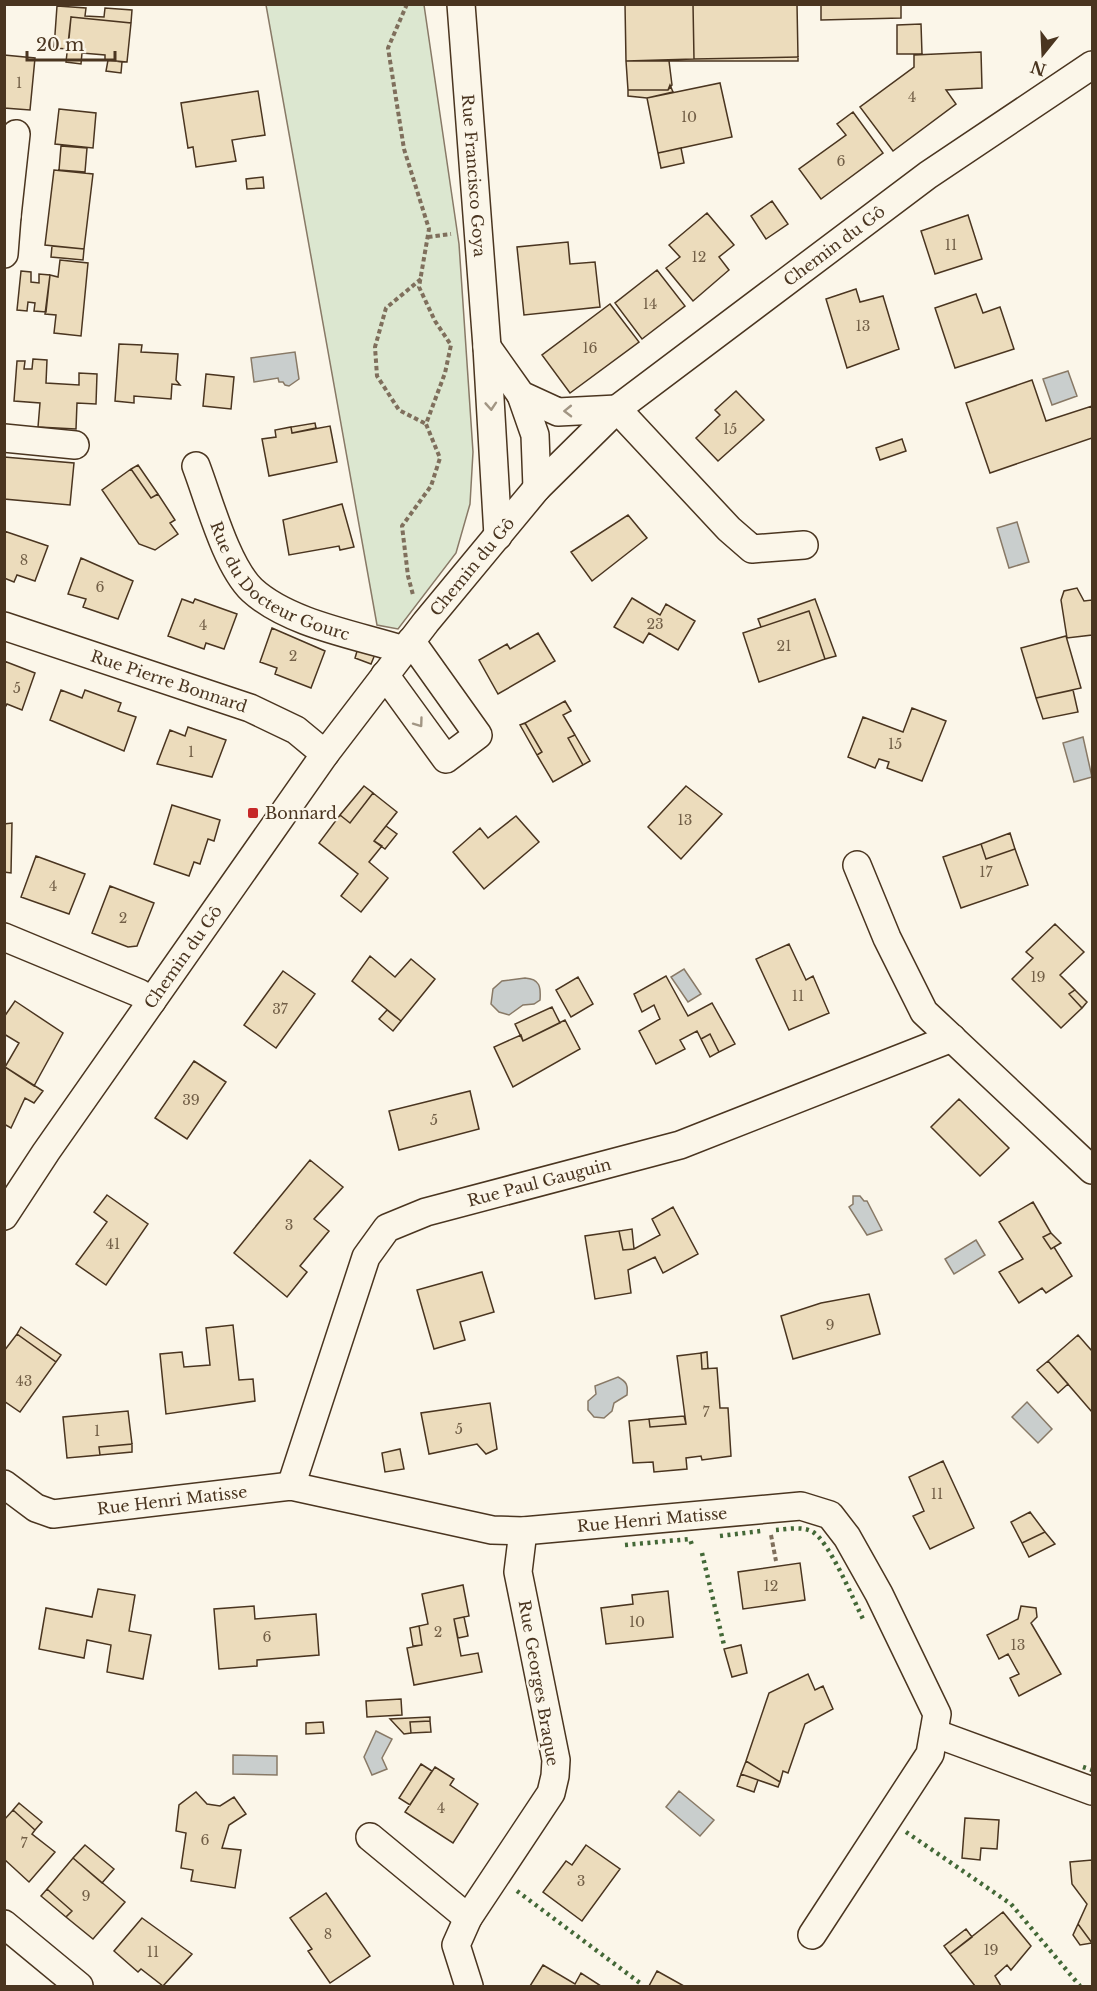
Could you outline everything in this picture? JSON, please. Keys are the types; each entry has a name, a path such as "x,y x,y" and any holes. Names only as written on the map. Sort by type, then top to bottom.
{"street":[{"name":"Rue Francisco Goya","path":"461,4 487,347 498,536"},
{"name":"Chemin du Gô","path":"4,1216 326,754 414,638 537,488 617,409 928,175 1092,65"},
{"path":"4,254 6,216 16,135"},
{"path":"487,347 522,395 535,435 537,488"},
{"path":"522,395 558,412 617,409 729,529 752,549 804,545"},
{"path":"4,438 75,445"},
{"name":"Rue du Docteur Gourc","path":"196,466 228,552 251,590 289,615 414,638"},
{"name":"Rue Pierre Bonnard","path":"4,626 250,708 296,730 326,754"},
{"path":"385,675 446,759 478,735 414,638"},
{"path":"857,865 887,938 924,1012 1092,1170"},
{"path":"4,937 139,993 152,1001"},
{"name":"Rue Paul Gauguin","path":"291,1486 366,1257 387,1228 426,1212 680,1145 952,1038"},
{"name":"Rue Henri Matisse","path":"4,1484 36,1508 53,1514 291,1486 482,1528 523,1531 801,1506 830,1515 848,1537 879,1594 937,1714 930,1754 812,1935"},
{"name":"Rue Georges Braque","path":"469,1986 456,1945 468,1918 551,1793 555,1776 556,1760 518,1572 523,1531"},
{"path":"934,1733 1092,1791"},
{"path":"370,1837 468,1918"},
{"path":"4,1924 79,1986"}],"path":[{"path":"407,4 388,48 405,149 429,229 419,288 435,321 451,345 445,373 426,424"},
{"path":"414,638 416,608 408,576 402,526 431,486 440,458 426,424 399,410 377,376 375,347 386,308 421,279"},
{"path":"769,1527 776,1561"}],"green space":[{"path":"266,5 424,5 459,244 473,452 470,504 456,553 398,629 377,625"}],"shaded area":[{"path":"295,352 299,379 289,386 279,382 278,378 254,382 251,358"},
{"path":"1068,371 1077,396 1052,405 1043,379"},
{"path":"1017,522 1029,562 1009,568 997,528"},
{"path":"1083,737 1092,777 1074,782 1063,743"},
{"path":"684,969 701,994 688,1002 671,977"},
{"path":"525,978 537,982 540,1000 534,1004 523,1005 509,1015 499,1012 491,1004 493,989 502,981"},
{"path":"853,1196 860,1196 867,1201 882,1230 867,1235 849,1207 853,1204"},
{"path":"976,1240 985,1255 954,1274 945,1259"},
{"path":"618,1377 626,1384 627,1395 614,1403 612,1411 604,1418 594,1417 588,1410 588,1401 596,1394 595,1386"},
{"path":"1027,1402 1052,1429 1038,1443 1012,1417"},
{"path":"376,1731 392,1739 382,1758 387,1769 372,1775 364,1757"},
{"path":"233,1755 277,1756 277,1775 233,1774"},
{"path":"679,1791 714,1820 700,1836 666,1807"}],"building":[{"path":"625,4 693,4 694,59 626,61"},
{"path":"693,4 797,4 798,57 694,59"},
{"path":"821,4 901,4 901,18 821,20"},
{"path":"57,6 86,8 85,16 104,17 105,8 132,10 131,23 71,17 68,49 54,48"},
{"path":"71,17 131,23 127,62 105,60 105,55 82,53 81,64 66,62"},
{"path":"921,24 922,54 897,54 897,25"},
{"path":"981,52 982,88 946,90 956,104 893,151 860,107 914,67 914,55"},
{"path":"4,55 35,58 30,110 4,108"},
{"path":"798,57 798,61 626,61 694,59"},
{"path":"108,60 122,62 121,73 106,71"},
{"path":"626,61 669,61 672,85 668,90 628,90"},
{"path":"720,83 732,137 658,153 647,98"},
{"path":"670,85 673,92 647,98 628,96 628,90 668,90"},
{"path":"258,91 265,135 232,140 236,161 196,167 193,147 188,148 181,103"},
{"path":"59,109 96,113 93,148 55,144"},
{"path":"853,112 883,153 821,199 799,169 846,135 837,124"},
{"path":"61,146 87,148 85,172 59,170"},
{"path":"681,148 684,163 661,168 658,153"},
{"path":"54,170 93,174 84,249 45,245"},
{"path":"263,177 264,188 247,189 246,179"},
{"path":"772,201 788,224 766,239 751,216"},
{"path":"707,213 734,245 719,257 729,270 693,301 666,268 680,257 669,245"},
{"path":"968,215 982,259 935,274 921,231"},
{"path":"568,242 570,264 595,262 600,307 524,315 517,247"},
{"path":"52,246 84,249 83,260 51,257"},
{"path":"60,260 88,263 81,336 54,333 56,315 45,314 50,275 58,277"},
{"path":"657,270 685,306 642,339 615,303"},
{"path":"21,271 31,272 31,282 39,283 39,274 50,275 46,312 34,311 35,303 28,302 27,311 17,310"},
{"path":"856,289 860,302 883,296 899,349 847,368 826,299"},
{"path":"976,294 983,313 1000,307 1014,349 955,368 935,308"},
{"path":"610,304 639,342 570,393 542,355"},
{"path":"119,344 142,345 141,352 178,354 176,380 180,385 172,384 171,399 134,396 134,403 115,401"},
{"path":"33,359 47,360 46,383 79,385 79,373 97,374 96,404 77,403 76,429 38,427 40,403 14,401 17,361 25,361 24,369 32,369"},
{"path":"206,374 234,377 231,409 203,406"},
{"path":"1032,380 1046,421 1092,406 1092,438 990,473 966,403"},
{"path":"736,391 764,420 718,461 696,438 720,415 715,410"},
{"path":"315,423 316,428 292,433 291,427"},
{"path":"330,426 337,462 269,476 262,439 276,437 275,430 291,427 292,433"},
{"path":"902,439 906,451 880,460 876,448"},
{"path":"4,457 74,463 70,505 4,499"},
{"path":"138,465 158,494 151,498 131,469"},
{"path":"131,469 151,498 158,494 175,520 170,523 178,534 155,550 139,544 102,490"},
{"path":"342,504 354,547 340,550 339,546 289,555 283,520"},
{"path":"628,515 647,538 592,581 571,552"},
{"path":"4,531 48,546 35,581 17,575 14,582 4,578"},
{"path":"81,558 133,581 118,619 83,607 86,599 68,594"},
{"path":"1077,588 1084,601 1092,600 1092,635 1067,638 1061,600 1064,591"},
{"path":"632,598 660,615 666,604 695,621 678,650 649,633 643,643 614,627"},
{"path":"182,599 193,603 195,599 237,614 224,649 206,643 204,649 168,636"},
{"path":"815,599 836,656 825,659 809,611 761,627 758,619"},
{"path":"809,611 825,659 759,682 743,633"},
{"path":"272,628 325,651 311,688 275,674 277,668 260,662"},
{"path":"538,633 555,661 498,694 479,660 507,644 510,649"},
{"path":"1066,636 1081,688 1036,698 1021,648"},
{"path":"360,641 378,647 371,664 355,658"},
{"path":"4,661 35,673 22,710 7,704 4,709"},
{"path":"61,690 82,698 85,690 121,703 118,711 136,717 124,751 50,720"},
{"path":"1073,690 1078,712 1043,719 1036,698"},
{"path":"565,701 571,711 563,715 575,735 568,738 583,765 553,782 537,755 542,752 525,723"},
{"path":"912,708 946,721 922,781 887,768 889,762 879,759 875,768 848,757 863,717 903,732"},
{"path":"525,723 542,752 537,755 520,725"},
{"path":"188,727 226,740 212,777 157,764 170,730 185,736"},
{"path":"575,735 590,761 583,765 568,738"},
{"path":"364,786 373,793 350,823 340,815"},
{"path":"686,786 722,814 681,859 648,827"},
{"path":"373,793 397,812 374,841 382,846 369,862 388,878 361,912 341,896 358,874 319,843 340,815 350,823"},
{"path":"172,805 220,820 214,841 208,839 200,864 194,862 189,876 154,864"},
{"path":"516,816 539,842 484,889 453,852 480,828 488,838"},
{"path":"12,823 11,873 4,872 4,824"},
{"path":"386,826 397,834 385,849 374,841"},
{"path":"1010,833 1015,849 986,859 981,844"},
{"path":"981,844 986,859 1015,849 1028,885 961,908 943,857"},
{"path":"36,856 85,874 69,914 21,897"},
{"path":"110,886 154,903 137,946 128,947 92,933"},
{"path":"1055,924 1084,952 1060,975 1075,990 1069,994 1082,1008 1061,1028 1012,979 1033,958 1026,952"},
{"path":"789,944 806,980 813,976 829,1013 789,1030 756,959"},
{"path":"370,956 395,977 411,959 435,979 401,1021 352,981"},
{"path":"283,971 315,994 276,1048 244,1025"},
{"path":"666,976 688,1016 712,1003 735,1044 719,1052 710,1034 701,1039 697,1031 680,1040 685,1049 656,1064 639,1031 660,1019 654,1005 642,1012 634,994"},
{"path":"578,977 593,1004 571,1017 556,990"},
{"path":"1075,990 1087,1002 1082,1008 1069,994"},
{"path":"15,1001 63,1033 34,1086 5,1067 19,1043 4,1034 4,1017"},
{"path":"552,1007 560,1023 523,1041 515,1024"},
{"path":"387,1010 401,1021 393,1031 379,1019"},
{"path":"565,1020 580,1049 513,1087 494,1047 521,1035 523,1041"},
{"path":"710,1034 719,1052 710,1057 701,1039"},
{"path":"194,1061 226,1082 187,1139 155,1118"},
{"path":"5,1067 43,1091 34,1103 25,1098 11,1128 4,1124"},
{"path":"470,1091 479,1129 399,1150 389,1111"},
{"path":"959,1099 1009,1148 980,1176 931,1127"},
{"path":"310,1160 343,1187 314,1219 329,1231 300,1266 307,1272 287,1297 234,1253"},
{"path":"107,1195 148,1224 106,1285 76,1264 107,1222 94,1212"},
{"path":"1033,1202 1051,1233 1043,1237 1051,1249 1054,1247 1072,1276 1046,1293 1042,1288 1019,1303 999,1272 1023,1259 999,1222"},
{"path":"673,1207 698,1254 663,1273 655,1257 628,1270 631,1293 595,1299 585,1236 619,1231 623,1250 634,1249 660,1235 652,1219"},
{"path":"632,1229 634,1249 623,1250 619,1231"},
{"path":"1051,1233 1061,1243 1051,1249 1043,1237"},
{"path":"482,1272 494,1312 460,1322 465,1340 434,1349 417,1290"},
{"path":"869,1294 880,1334 793,1359 781,1316 821,1303"},
{"path":"233,1325 239,1380 253,1379 255,1401 166,1414 160,1354 182,1352 184,1367 210,1365 206,1328"},
{"path":"21,1327 61,1355 56,1362 17,1334"},
{"path":"17,1334 56,1362 20,1412 4,1401 4,1351"},
{"path":"1078,1335 1092,1351 1092,1412 1048,1361"},
{"path":"707,1352 708,1369 702,1369 701,1353"},
{"path":"701,1353 702,1369 717,1368 720,1408 728,1408 731,1456 702,1460 701,1456 686,1458 687,1469 654,1472 653,1462 633,1463 629,1421 649,1419 650,1427 686,1424 677,1356"},
{"path":"1048,1361 1068,1384 1058,1393 1037,1370"},
{"path":"490,1403 497,1449 486,1454 477,1444 429,1454 421,1413"},
{"path":"128,1411 132,1444 99,1447 100,1455 67,1458 63,1417"},
{"path":"684,1416 686,1424 650,1427 649,1419"},
{"path":"132,1444 132,1452 100,1455 99,1447"},
{"path":"400,1449 404,1469 385,1472 382,1453"},
{"path":"943,1461 974,1528 930,1549 913,1516 924,1511 909,1477"},
{"path":"1030,1512 1045,1532 1022,1543 1011,1522"},
{"path":"1045,1532 1055,1544 1029,1557 1022,1543"},
{"path":"800,1563 805,1600 743,1609 738,1572"},
{"path":"463,1585 469,1616 454,1619 461,1656 478,1653 482,1672 414,1685 407,1648 422,1645 419,1626 428,1624 422,1594"},
{"path":"98,1589 135,1595 129,1631 151,1635 143,1679 107,1672 111,1645 87,1640 84,1658 39,1649 46,1608 92,1617"},
{"path":"668,1591 673,1637 606,1644 601,1608 633,1604 632,1595"},
{"path":"254,1606 255,1619 316,1614 319,1655 257,1660 257,1666 219,1669 214,1609"},
{"path":"1021,1606 1036,1608 1037,1617 1031,1623 1061,1674 1019,1696 1010,1678 1019,1674 1008,1654 999,1659 987,1635 1018,1619"},
{"path":"464,1617 468,1636 458,1638 454,1619"},
{"path":"419,1626 422,1645 413,1646 410,1628"},
{"path":"741,1645 747,1673 732,1677 724,1649"},
{"path":"808,1674 815,1690 823,1686 833,1709 805,1724 788,1773 783,1771 780,1782 746,1761 769,1693"},
{"path":"401,1699 402,1715 367,1717 366,1701"},
{"path":"430,1717 430,1721 410,1722 411,1733 404,1734 390,1719"},
{"path":"430,1721 431,1732 411,1733 410,1722"},
{"path":"323,1722 324,1733 306,1734 306,1723"},
{"path":"746,1761 780,1782 778,1787 741,1774"},
{"path":"421,1764 432,1771 410,1805 399,1798"},
{"path":"435,1767 454,1779 450,1785 478,1804 453,1843 405,1812"},
{"path":"741,1774 758,1780 754,1792 737,1786"},
{"path":"196,1792 207,1804 220,1806 234,1797 246,1814 229,1825 222,1848 241,1850 235,1888 191,1881 193,1870 181,1868 186,1833 176,1831 179,1805"},
{"path":"19,1803 42,1822 35,1830 13,1810"},
{"path":"13,1810 35,1830 32,1834 55,1852 29,1882 4,1859 4,1820"},
{"path":"965,1818 999,1820 997,1849 981,1848 980,1860 962,1858"},
{"path":"85,1845 114,1869 102,1883 73,1858"},
{"path":"586,1845 620,1869 582,1921 543,1892 566,1861 572,1865"},
{"path":"73,1858 125,1902 93,1939 66,1917 72,1911 47,1889"},
{"path":"1092,1860 1092,1943 1078,1924 1087,1904 1072,1884 1070,1862"},
{"path":"47,1889 72,1911 66,1917 41,1896"},
{"path":"326,1893 370,1956 330,1983 308,1951 312,1949 290,1918"},
{"path":"1003,1912 1031,1946 1011,1970 1007,1965 995,1976 1001,1986 975,1986 950,1954"},
{"path":"142,1918 192,1954 163,1986 141,1969 138,1972 114,1951"},
{"path":"1078,1924 1092,1943 1080,1945 1073,1935"},
{"path":"966,1929 972,1937 950,1954 944,1946"},
{"path":"543,1965 575,1984 581,1973 601,1986 530,1986"},
{"path":"657,1971 684,1986 649,1986"}],"hedge":[{"path":"776,1530 805,1529 820,1538 834,1559 863,1619"},
{"path":"720,1536 761,1531"},
{"path":"625,1545 690,1539 693,1548"},
{"path":"702,1553 724,1645"},
{"path":"1083,1767 1092,1770"},
{"path":"906,1832 1011,1904 1080,1986"},
{"path":"517,1891 640,1983"}],"place":[{"name":"Bonnard","path":"253,813"}]}
